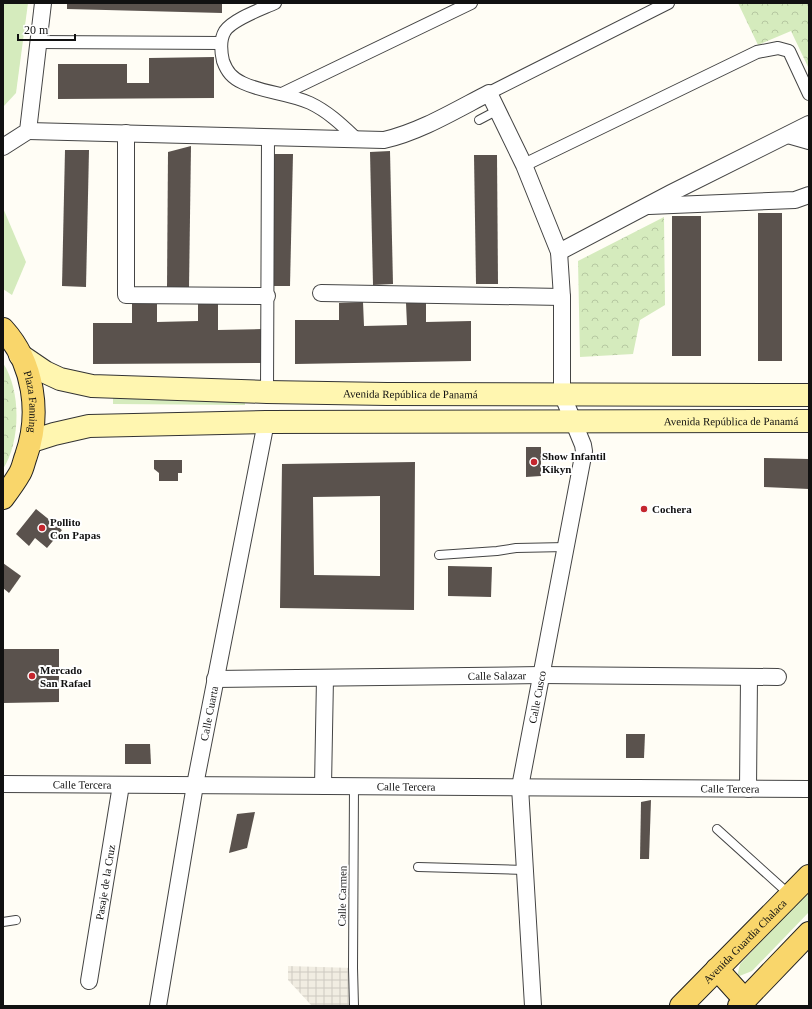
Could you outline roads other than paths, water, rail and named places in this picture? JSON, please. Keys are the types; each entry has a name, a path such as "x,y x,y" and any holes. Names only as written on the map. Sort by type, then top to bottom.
{"main road":[{"name":"Plaza Fanning","path":"3,329 8,334 20,355 29,375 33,396 34,419 32,441 21,472 3,498"},
{"name":"Avenida República de Panamá","path":"20,355 45,372 60,379 92,386 267,392 809,395"},
{"name":"Avenida República de Panamá","path":"32,441 60,432 89,426 266,422 574,423 809,421"},
{"name":"Avenida Guardia Chalaca","path":"681,1006 809,876"},
{"path":"717,969 742,1003 807,939"}],"street":[{"path":"28,131 43,3"},
{"path":"275,3 234,23 225,31 221,43 222,57 227,72 241,82 259,89 282,94 310,103 336,119 358,140"},
{"path":"282,94 471,3"},
{"path":"3,147 28,131 358,140 384,140 399,137 668,3"},
{"path":"39,42 221,43"},
{"path":"524,165 757,52 778,48 789,51 809,94"},
{"path":"489,93 524,165 559,252 562,297 562,394"},
{"path":"559,252 646,206 809,124"},
{"path":"126,133 126,295 267,296"},
{"path":"788,135 809,141"},
{"path":"267,392 268,137"},
{"path":"646,206 795,200 809,195"},
{"path":"321,293 562,297"},
{"name":"Calle Cusco","path":"533,1006 520,787 584,457 583,445 562,394"},
{"name":"Calle Cuarta","path":"158,1006 195,785 266,422"},
{"name":"Calle Salazar","path":"215,679 541,675 778,677"},
{"path":"748,789 749,677"},
{"path":"323,786 325,678"},
{"name":"Calle Tercera","path":"3,784 809,789"},
{"name":"Pasaje de la Cruz","path":"90,981 122,785"}],"lane":[{"path":"479,120 498,110"},
{"path":"439,555 497,551 516,548 566,547"},
{"name":"Calle Carmen","path":"354,786 354,1006"},
{"path":"717,829 790,896"},
{"path":"418,867 525,870"},
{"path":"3,922 16,920"}],"place":[{"name":"Show Infantil Kikyn","path":"534,462"},
{"name":"Cochera","path":"644,509"},
{"name":"Pollito Con Papas","path":"42,528"},
{"name":"Mercado San Rafael","path":"32,676"}]}
